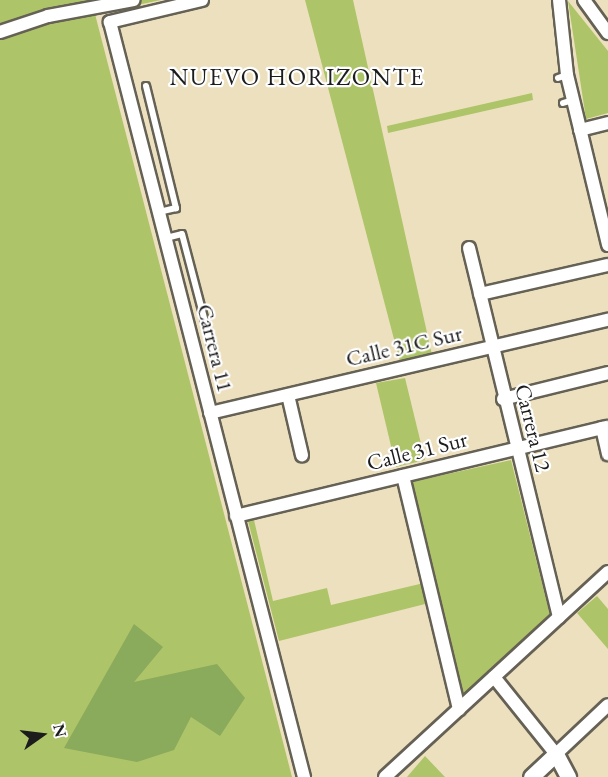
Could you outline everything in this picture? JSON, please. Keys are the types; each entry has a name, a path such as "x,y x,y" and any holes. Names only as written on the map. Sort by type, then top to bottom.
{"street":[{"path":"0,32 48,16 134,0"},
{"name":"Carrera 11","path":"202,0 110,22 304,777"},
{"path":"560,0 563,76 568,101 580,130 608,245"},
{"path":"584,0 608,33"},
{"path":"580,130 608,123"},
{"name":"Carrera 12","path":"470,248 503,399 559,617"},
{"path":"480,294 608,265"},
{"name":"Calle 31C Sur","path":"210,413 608,320"},
{"path":"503,399 608,373"},
{"path":"288,395 302,456"},
{"path":"605,427 608,454"},
{"name":"Calle 31 Sur","path":"237,516 605,427"},
{"path":"403,476 459,709"},
{"path":"385,777 608,572"},
{"path":"494,677 556,754 568,777"},
{"path":"531,777 608,705"}],"lane":[{"path":"146,86 176,208 159,212"},
{"path":"165,238 182,234 213,352"}],"green space":[{"path":"0,0 161,0 95,14 292,777 0,777"},
{"path":"305,0 353,0 432,355 400,362"},
{"path":"568,1 608,51 608,113 586,119"},
{"path":"532,93 533,100 388,133 387,126"},
{"path":"405,378 425,460 396,467 376,383"},
{"path":"511,460 551,619 463,698 411,482"},
{"path":"254,520 273,601 327,588 331,605 424,583 429,603 279,641 248,521"},
{"path":"597,596 608,609 608,649 577,613"},
{"path":"134,624 163,647 134,682 217,664 245,698 220,736 191,717 174,750 137,762 64,748"},
{"path":"425,756 445,777 407,777"}],"district":[{"name":"NUEVO HORIZONTE","path":"297,77"}]}
